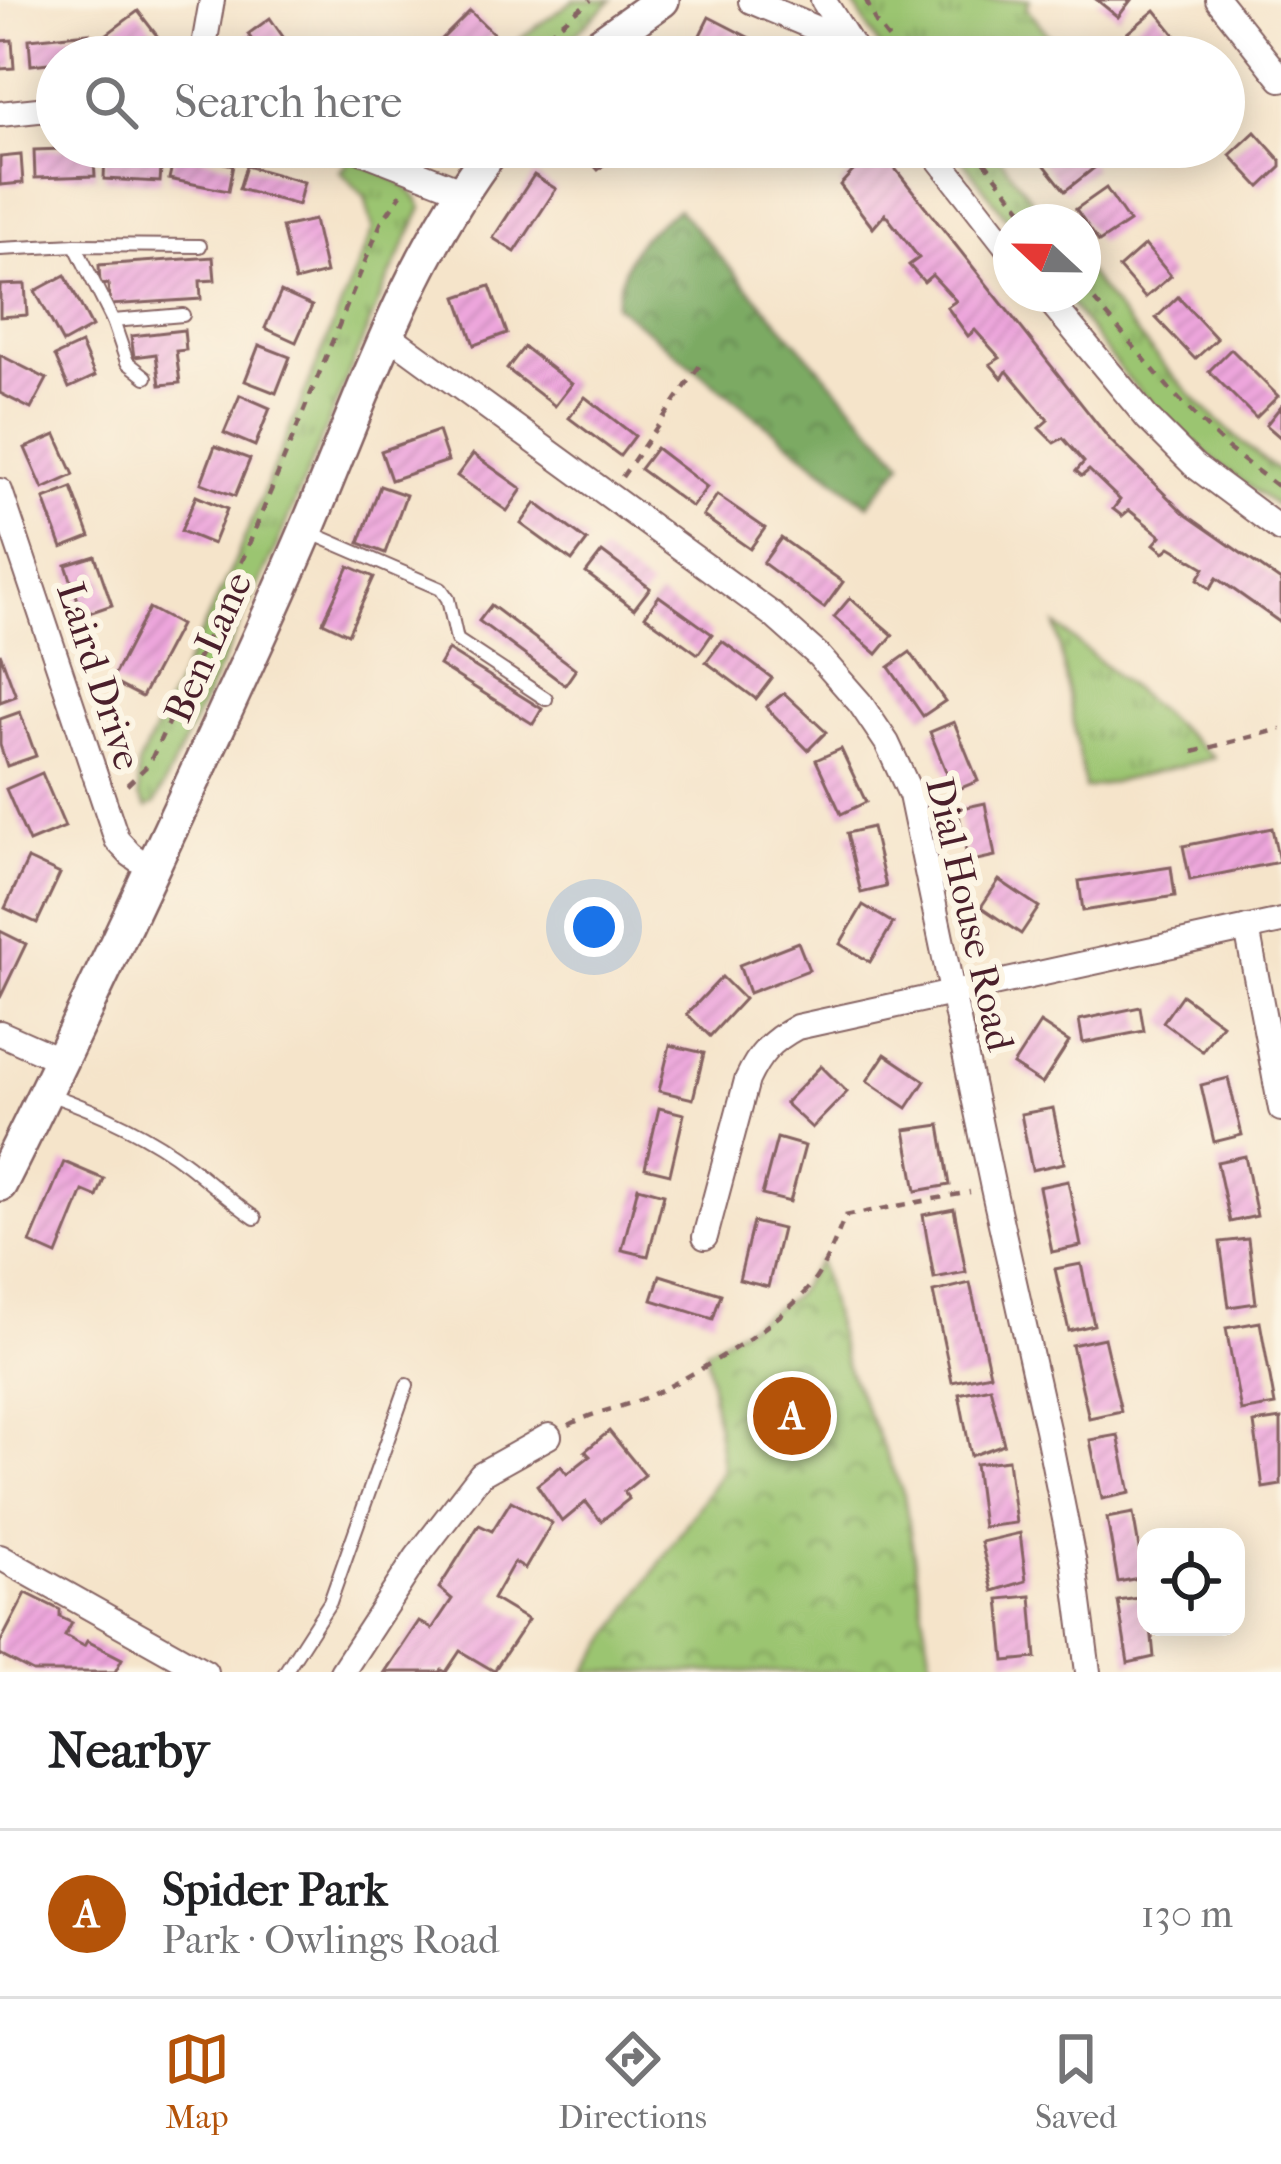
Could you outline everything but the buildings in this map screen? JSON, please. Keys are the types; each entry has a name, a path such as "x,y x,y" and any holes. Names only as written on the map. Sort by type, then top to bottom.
{"street":[{"path":"206,36 212,0"},
{"path":"611,36 662,0"},
{"path":"823,0 845,36"},
{"path":"1218,0 1281,79"},
{"path":"751,2 824,36"},
{"path":"0,114 36,110"},
{"path":"406,168 461,190"},
{"name":"Ben Lane","path":"0,1184 152,869 306,531 386,333 423,256 478,168"},
{"path":"945,168 993,229"},
{"path":"1059,312 1179,451 1281,530"},
{"name":"Dial House Road","path":"386,333 773,615 818,655 887,743 911,795 954,991 1069,1542 1088,1672"},
{"name":"Laird Drive","path":"0,491 116,840 152,869"},
{"path":"705,1237 747,1081 758,1056 775,1039 797,1027 1281,921"},
{"path":"1247,928 1281,1109"},
{"path":"0,1033 61,1060"},
{"path":"342,1672 417,1557 481,1474 549,1436"},
{"path":"0,1557 192,1668"}],"lane":[{"path":"75,245 113,321 127,362 146,376"},
{"path":"0,249 200,246"},
{"path":"113,321 183,315"},
{"path":"306,531 441,589 458,640 546,699"},
{"path":"46,1093 145,1138 187,1164 255,1218"},
{"path":"285,1672 330,1602 407,1385"}],"path":[{"path":"546,36 591,0"},
{"path":"866,0 886,36"},
{"path":"990,168 1018,204"},
{"path":"105,807 148,764 233,584 380,223 416,172"},
{"path":"1101,309 1227,448 1281,489"},
{"path":"609,496 701,364"},
{"path":"1193,752 1281,729"},
{"path":"549,1436 587,1414 646,1398 779,1316 809,1288 845,1216 993,1188"}],"green space":[{"path":"574,0 612,0 573,36 523,36"},
{"path":"851,0 1030,0 1026,7 1049,36 873,36"},
{"path":"372,168 382,172 410,190 422,208 273,554 155,804 147,808 139,797 138,765 232,568 373,229 365,197 340,171"},
{"path":"969,168 1007,168 1035,204 996,204"},
{"path":"678,209 903,462 868,505 615,305 634,249"},
{"path":"1101,290 1174,377 1225,428 1281,473 1281,509 1195,445 1120,369 1077,312 1101,312"},
{"path":"1056,625 1214,758 1085,789"},
{"path":"819,1261 845,1362 904,1495 933,1672 586,1672 723,1470 706,1350 793,1297"}],"place":[{"name":"Spider Park","path":"792,1416"}]}
